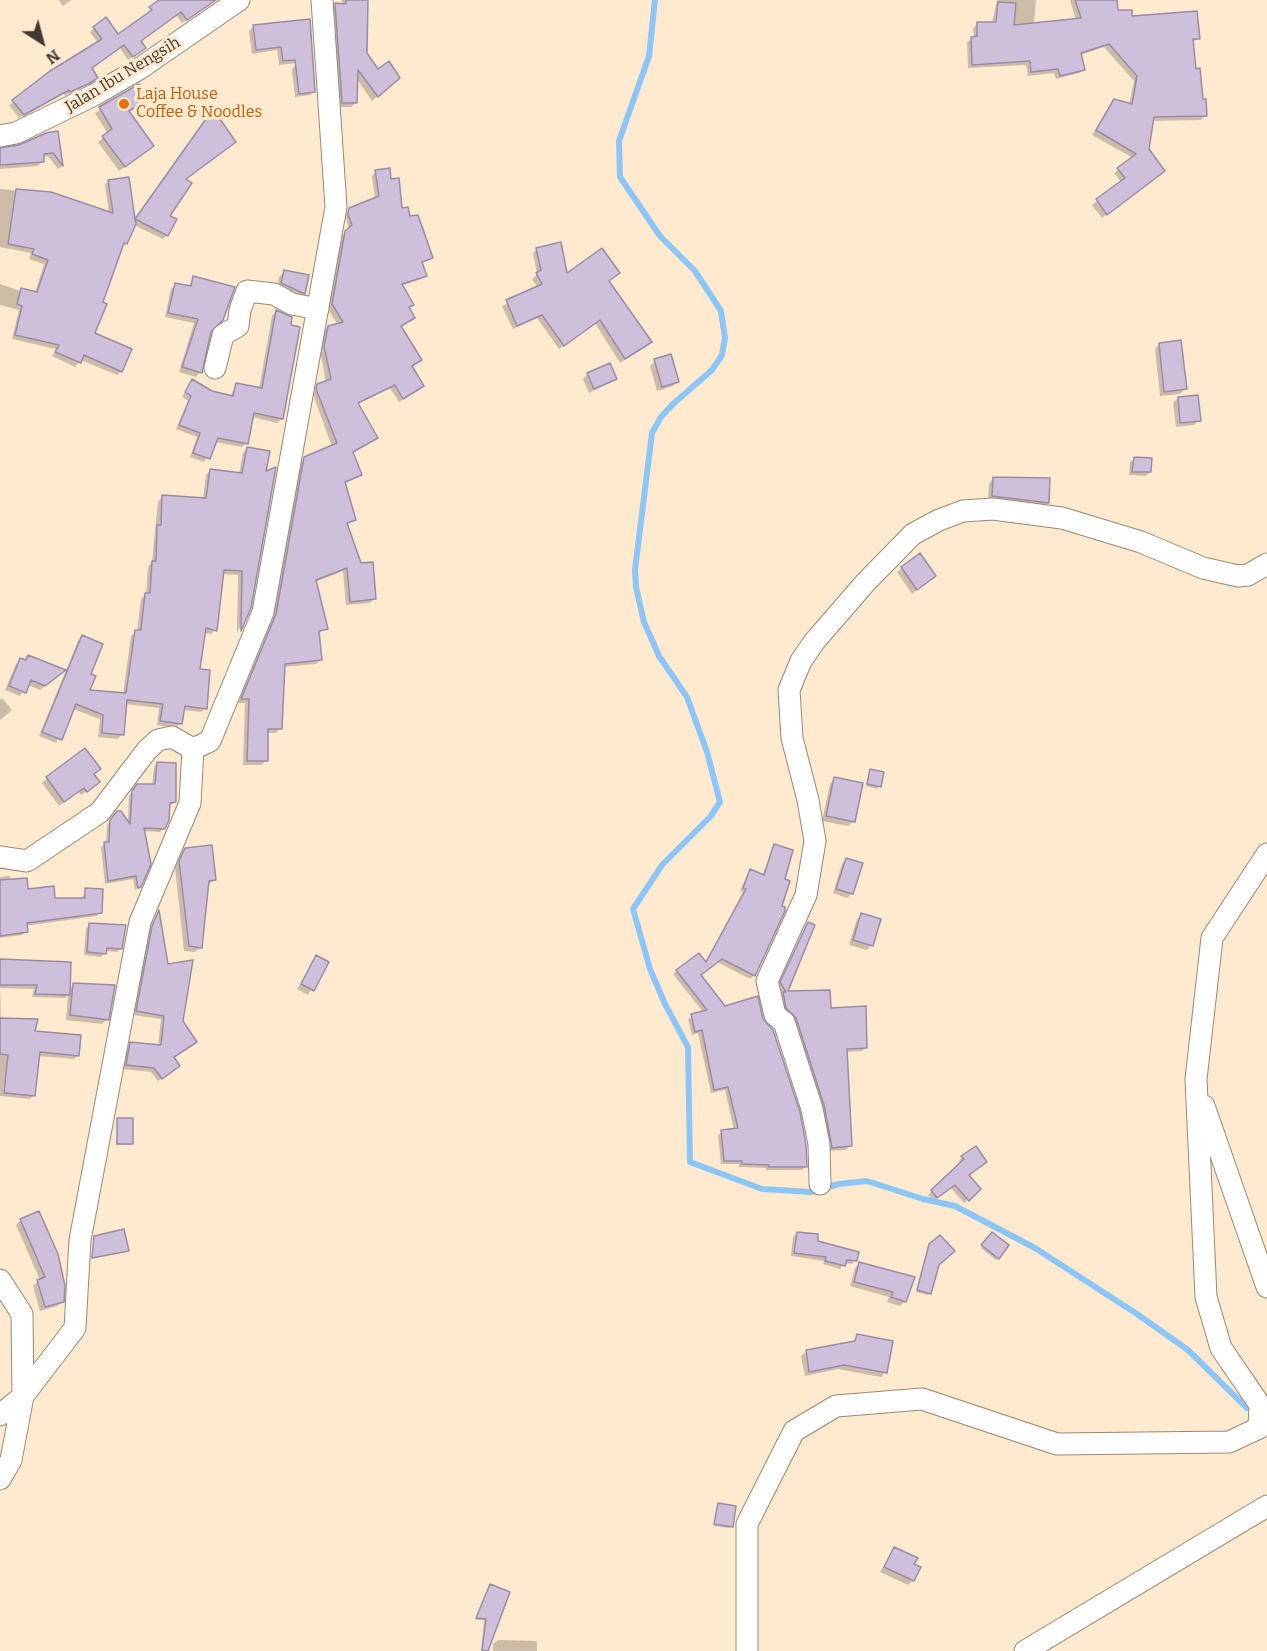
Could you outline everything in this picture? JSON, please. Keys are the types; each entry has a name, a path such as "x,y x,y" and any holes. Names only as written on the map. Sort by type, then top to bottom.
{"street":[{"name":"Jalan Ibu Nengsih","path":"0,136 16,133 94,95 139,69 239,0"},
{"path":"193,749 210,741 263,612 336,207 322,0"},
{"path":"215,368 221,338 227,331 238,326 240,310 248,291 253,289 274,294 292,304 318,309"},
{"path":"820,1184 819,1144 812,1108 784,1022 775,1015 767,981 806,895 815,841 808,800 795,754 789,690 801,661 814,642 865,583 913,534 939,520 963,511 993,509 1062,518 1140,542 1203,568 1238,576 1248,575 1267,564"},
{"path":"0,857 27,861 100,812 147,750 158,740 172,737 193,749"},
{"path":"0,1415 23,1396 75,1328 80,1240 140,922 190,803 193,749"},
{"path":"747,1651 747,1524 794,1431 836,1406 922,1399 1057,1444 1229,1443 1259,1428 1260,1405 1221,1348 1206,1297 1196,1079 1212,938 1267,854"},
{"path":"1196,1079 1267,1287"},
{"path":"0,1280 22,1314 23,1396 11,1460 0,1479"},
{"path":"1025,1651 1267,1506"}],"building":[{"path":"159,0 216,0 187,20 181,12 141,41 146,48 133,57 124,45 92,68 98,78 88,84 70,92 69,90 24,115 12,100 50,71 102,39 93,27 106,17 118,34 152,10 149,7"},
{"path":"346,0 368,0 367,53 378,69 389,61 400,78 378,97 358,70 357,103 342,103 335,3 346,4"},
{"path":"1075,0 1117,0 1118,10 1132,10 1132,16 1197,11 1200,39 1193,39 1196,69 1200,68 1207,116 1154,117 1149,149 1165,171 1107,215 1096,199 1125,178 1117,168 1136,154 1096,130 1114,99 1132,104 1137,76 1109,44 1081,53 1085,70 1060,76 1058,69 1031,72 1030,61 972,65 971,37 977,36 977,22 996,22 998,2 1016,3 1014,25 1081,18"},
{"path":"310,19 315,92 299,94 295,60 283,61 281,47 256,50 253,25"},
{"path":"139,84 149,99 129,111 154,146 125,167 102,136 112,129 99,107"},
{"path":"213,109 236,142 186,179 192,183 170,216 177,219 168,236 135,219"},
{"path":"58,131 63,166 53,153 44,154 44,162 0,165 0,148 19,145 46,133"},
{"path":"390,168 391,179 399,178 402,208 408,207 410,216 418,215 433,258 422,262 427,276 402,284 414,305 409,307 415,318 401,326 422,360 412,366 424,386 403,399 395,385 358,403 378,438 353,452 362,475 345,482 356,520 347,523 361,563 373,562 376,599 350,602 347,568 316,580 328,629 319,631 322,660 285,664 282,729 268,729 268,761 247,761 249,699 241,699 276,614 304,457 337,443 316,389 317,384 331,379 324,346 328,326 343,322 332,304 345,231 352,225 348,214 349,208 379,196 375,170"},
{"path":"129,177 136,224 127,244 124,243 103,302 107,304 95,333 132,349 122,372 84,355 81,363 55,352 59,345 15,335 22,306 17,304 21,288 37,292 48,260 32,254 34,249 8,244 16,189 51,192 113,213 108,180"},
{"path":"561,242 567,273 602,248 620,273 609,281 652,342 625,359 600,320 564,346 542,315 517,326 506,300 542,284 536,273 541,270 536,248"},
{"path":"284,270 309,275 305,294 281,283"},
{"path":"193,276 235,287 223,320 211,332 202,373 182,367 198,319 168,313 175,283 191,286"},
{"path":"276,310 292,317 291,325 300,327 283,419 254,413 248,444 218,438 210,459 193,453 200,433 179,425 191,396 185,392 192,379 212,391 233,396 236,383 262,388"},
{"path":"1181,340 1187,389 1164,392 1159,343"},
{"path":"671,354 679,382 662,387 654,359"},
{"path":"610,363 617,379 594,389 587,373"},
{"path":"1198,395 1201,421 1180,423 1178,397"},
{"path":"247,447 270,451 266,471 276,467 251,608 241,631 242,571 224,570 217,631 206,628 200,669 210,670 207,709 185,706 182,724 160,721 163,704 127,700 124,735 102,733 103,715 76,704 62,740 42,732 82,635 103,644 91,674 96,676 90,690 126,693 135,630 141,630 145,593 150,593 152,561 156,561 157,525 161,525 162,495 206,498 210,469 242,473"},
{"path":"1134,457 1152,458 1151,472 1132,472"},
{"path":"993,477 1050,478 1049,503 992,496"},
{"path":"920,553 936,576 917,590 901,567"},
{"path":"28,655 66,670 45,686 31,680 26,693 9,686 20,658 26,660"},
{"path":"85,748 101,769 94,774 100,782 87,792 84,788 64,802 46,777"},
{"path":"157,762 176,763 176,802 170,803 169,820 165,829 144,828 151,864 141,887 138,888 136,876 108,881 104,842 109,842 110,820 117,811 121,811 130,824 132,791 137,784 155,784"},
{"path":"870,769 884,772 881,787 867,784"},
{"path":"834,777 863,783 855,822 826,816"},
{"path":"774,844 793,850 785,879 790,881 782,906 785,907 785,911 755,976 722,959 701,975 725,1006 758,996 763,1019 773,1030 800,1112 807,1167 769,1167 769,1165 742,1164 742,1161 724,1161 721,1130 738,1128 728,1087 714,1090 702,1030 695,1032 691,1014 707,1010 676,970 699,953 706,962 746,889 743,888 750,869 764,875"},
{"path":"212,845 216,880 209,881 202,948 189,946 179,861 185,848"},
{"path":"846,858 863,863 853,894 836,889"},
{"path":"27,878 28,889 54,886 55,898 85,898 85,888 103,889 102,913 27,923 28,932 0,936 0,880"},
{"path":"159,910 168,964 193,960 183,1021 197,1042 174,1057 180,1066 162,1079 154,1068 126,1065 130,1042 161,1045 164,1016 136,1011 152,926"},
{"path":"861,913 881,919 873,946 853,940"},
{"path":"808,922 815,925 788,991 830,990 831,1008 866,1006 867,1048 847,1049 852,1146 832,1148 824,1105 796,1018 786,1008 783,992 786,992 780,982"},
{"path":"89,923 126,925 122,949 107,948 106,954 87,952"},
{"path":"316,955 329,962 314,991 301,984"},
{"path":"0,959 71,962 70,995 35,994 37,985 0,985"},
{"path":"73,983 115,985 109,1020 70,1015"},
{"path":"0,1018 38,1019 35,1031 81,1035 79,1056 40,1052 35,1096 4,1093 8,1055 0,1054"},
{"path":"117,1118 133,1118 133,1144 117,1144"},
{"path":"976,1146 987,1162 969,1175 981,1189 969,1201 955,1185 937,1198 931,1190 964,1159 961,1156"},
{"path":"39,1211 58,1254 65,1286 64,1302 45,1307 37,1280 45,1277 20,1219"},
{"path":"124,1229 129,1251 92,1258 94,1236"},
{"path":"797,1232 818,1234 818,1241 859,1252 857,1261 847,1260 845,1266 825,1261 826,1257 794,1253"},
{"path":"992,1232 1009,1245 999,1259 981,1245"},
{"path":"940,1235 955,1251 939,1265 931,1294 917,1290 929,1244"},
{"path":"859,1262 915,1277 906,1302 891,1297 893,1292 854,1282"},
{"path":"857,1334 893,1341 887,1373 844,1365 809,1372 806,1350 855,1341"},
{"path":"718,1503 736,1506 733,1527 714,1524"},
{"path":"894,1547 918,1558 914,1564 921,1567 914,1581 884,1567"},
{"path":"490,1584 510,1592 488,1651 482,1650 486,1619 476,1618"}],"waterway":[{"path":"655,0 649,56 619,141 620,177 660,236 695,271 721,311 725,338 722,355 712,370 673,404 661,417 652,433 635,570 636,587 644,622 659,656 687,697 707,752 720,802 710,817 662,865 633,909 650,969 665,1004 688,1047 690,1162 762,1189 811,1192 839,1184 867,1181 923,1199 955,1206 1035,1248 1137,1314 1188,1350 1247,1408 1257,1409"}],"place":[{"name":"Laja House Coffee & Noodles","path":"124,104"}]}
